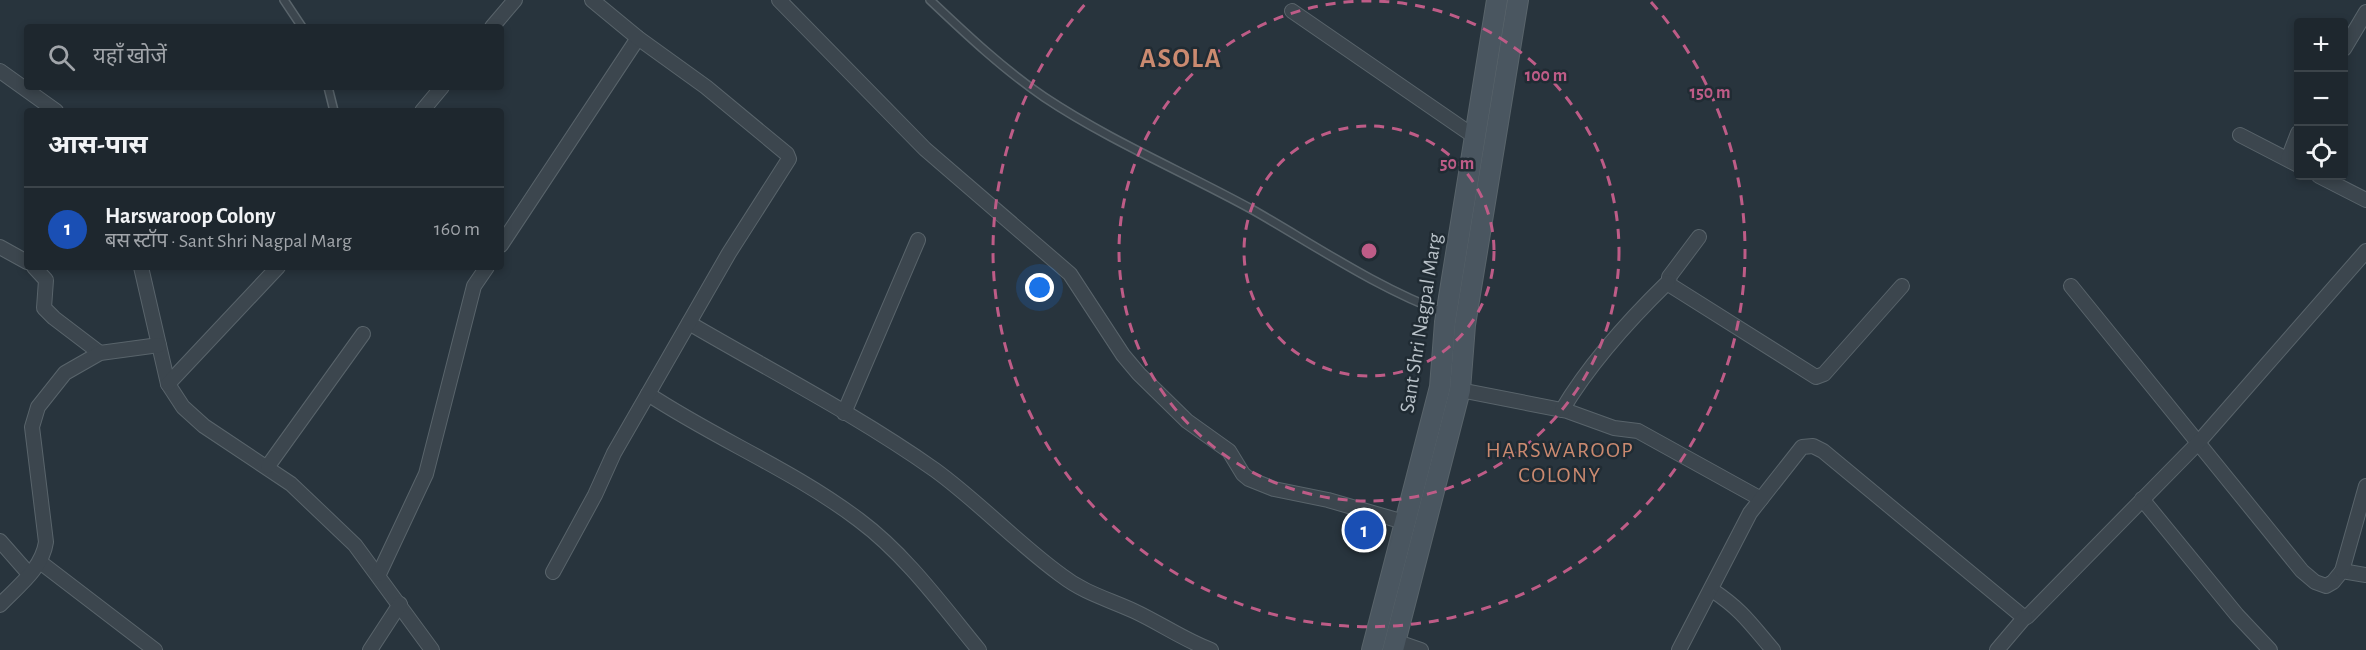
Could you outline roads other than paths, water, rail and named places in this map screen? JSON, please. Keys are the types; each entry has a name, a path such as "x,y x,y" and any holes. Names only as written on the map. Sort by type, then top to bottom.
{"main road":[{"name":"Sant Shri Nagpal Marg","path":"1372,650 1440,387 1446,314 1497,0"},
{"name":"Sant Shri Nagpal Marg","path":"1394,645 1460,390 1465,325 1518,0"}],"street":[{"path":"494,24 514,0"},
{"path":"553,572 595,495 614,453 729,253 788,162 789,157 706,87 638,38 592,0"},
{"path":"779,0 925,149 1070,274 1123,355 1139,374 1187,421 1229,451 1243,474 1249,479 1274,489 1328,500 1404,522"},
{"path":"1292,11 1475,137"},
{"path":"2348,41 2366,12"},
{"path":"504,240 638,38"},
{"path":"0,71 24,88"},
{"path":"27,90 52,108"},
{"path":"424,108 440,90"},
{"path":"2240,135 2293,162"},
{"path":"2327,180 2366,200"},
{"path":"1562,410 1589,370 1644,305 1668,282 1669,277 1699,237"},
{"path":"843,413 918,240"},
{"path":"0,247 24,260"},
{"path":"1997,650 2025,617 2031,614 2197,444 2366,251"},
{"path":"37,270 46,280 44,308 100,353"},
{"path":"142,270 168,384 183,407 204,426 268,466 291,484 347,537 379,574 432,650"},
{"path":"168,384 275,270"},
{"path":"379,574 426,474 474,286 485,270"},
{"path":"1668,282 1673,289 1816,377 1824,374 1902,286"},
{"path":"2071,286 2197,444 2302,571 2315,582 2326,586 2342,572 2366,486"},
{"path":"689,323 843,413 933,470 972,499 1075,586 1101,599 1132,610 1211,650"},
{"path":"268,466 363,334"},
{"path":"0,605 40,562 46,542 32,427 34,413 65,373 100,353 159,345"},
{"path":"1460,390 1562,410 1614,428 1644,433 1761,499"},
{"path":"648,394 680,415 790,475 860,520 901,558 979,650"},
{"path":"1679,650 1750,513 1802,447 1808,445 1817,447 2025,617"},
{"path":"2142,499 2237,615 2270,650"},
{"path":"0,541 29,574"},
{"path":"40,562 155,650"},
{"path":"2342,572 2366,575"},
{"path":"1712,590 1735,605 1773,650"},
{"path":"370,650 400,604"},
{"path":"1394,645 1420,650"}],"lane":[{"path":"284,0 300,24"},
{"path":"930,0 1015,75 1045,97 1148,157 1248,207 1401,296 1446,314"},
{"path":"329,90 333,108"}],"place":[{"name":"Harswaroop Colony","path":"1364,530"}],"district":[{"name":"ASOLA","path":"1181,58"},
{"name":"HARSWAROOP COLONY","path":"1560,462"}]}
